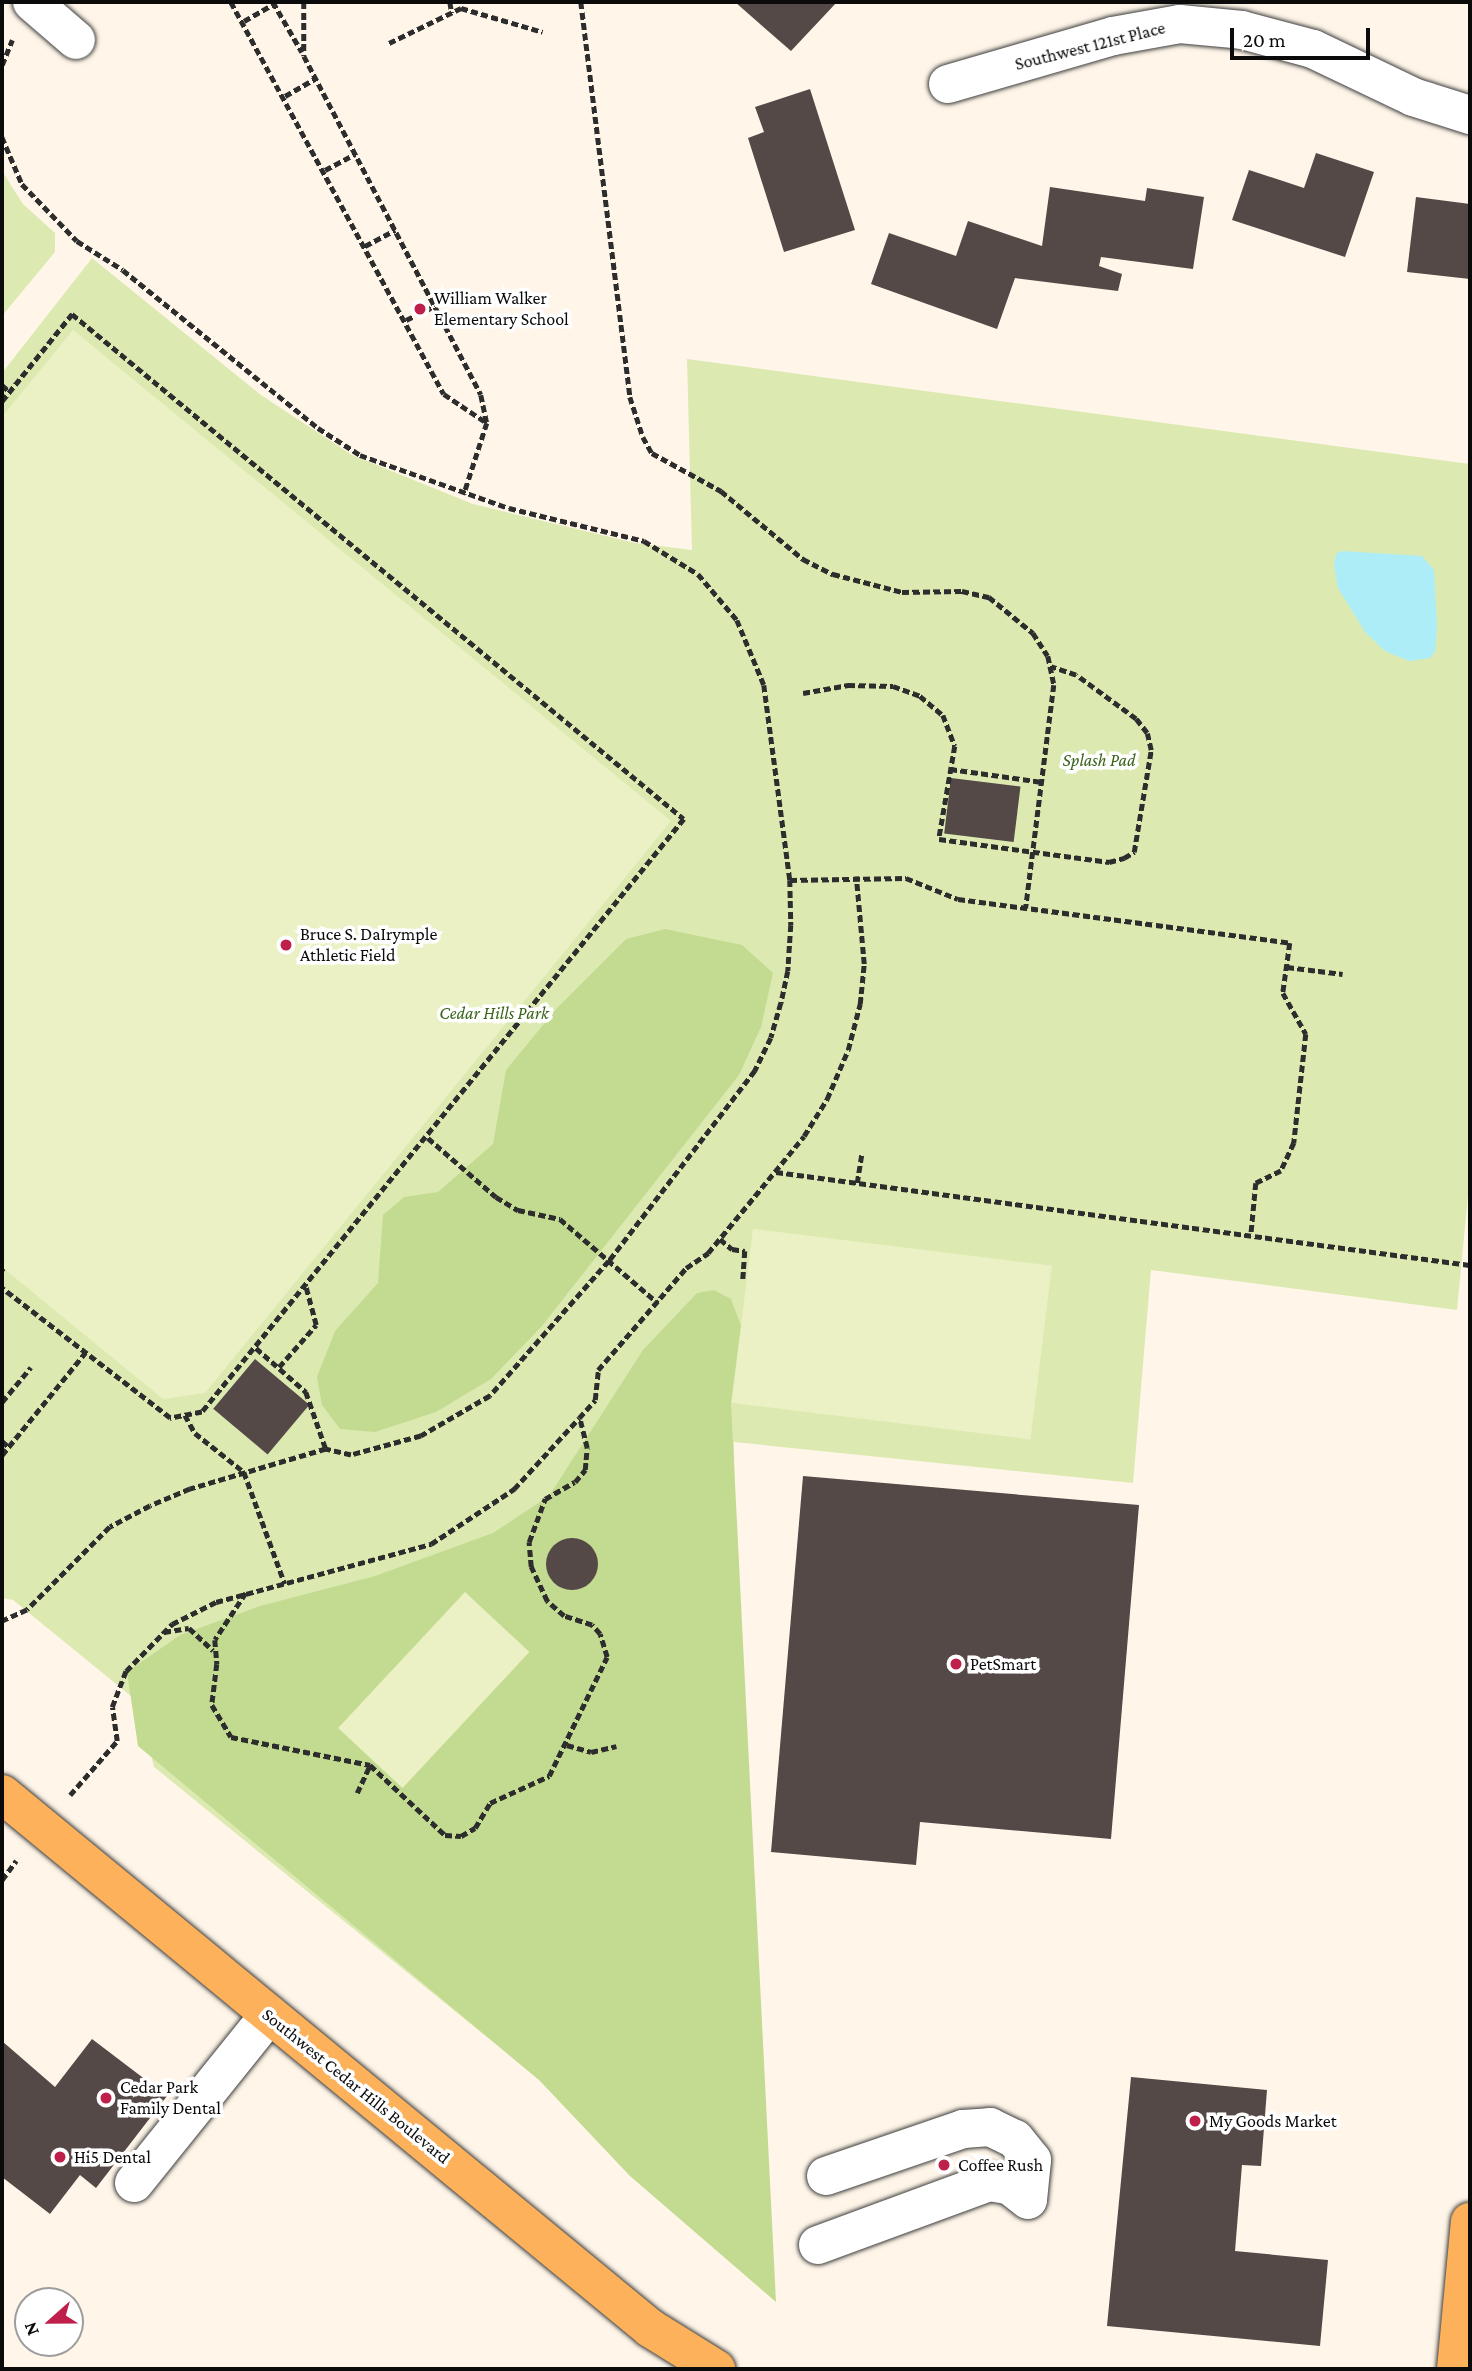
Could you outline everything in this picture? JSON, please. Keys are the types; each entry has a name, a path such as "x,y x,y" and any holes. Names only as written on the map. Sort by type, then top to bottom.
{"main road":[{"name":"Southwest Cedar Hills Boulevard","path":"2,1794 650,2328 716,2369"},
{"path":"1456,2369 1470,2222"}],"street":[{"path":"32,2 76,40"},
{"name":"Southwest 121st Place","path":"948,84 1113,36 1180,24 1241,30 1313,49 1413,97 1470,116"},
{"path":"134,2183 269,2015"},
{"path":"818,2245 989,2182 1009,2185 1028,2200 1032,2160 1015,2139 990,2127 963,2129 826,2176"}],"path":[{"path":"231,2 285,96 444,394 487,423"},
{"path":"304,2 304,56"},
{"path":"450,2 452,13"},
{"path":"581,2 635,421 652,453 721,491 803,559 833,573 902,592 962,591 989,597 1033,633 1051,667 1054,685 1026,908"},
{"path":"244,21 274,3 481,395 487,423 464,494"},
{"path":"389,43 461,8 543,32"},
{"path":"285,96 316,79"},
{"path":"2,136 22,184 76,242 123,270 318,428 360,455 464,494 644,541 698,574 717,594 752,649 764,685 790,880 788,971 771,1038 728,1111 609,1261 518,1367 469,1411 421,1436 351,1455 326,1449 244,1472 190,1489 110,1527 27,1610 2,1621"},
{"path":"325,170 355,155"},
{"path":"365,246 395,230"},
{"path":"406,320 435,306"},
{"path":"2,401 72,314 684,819 428,1138 202,1412 170,1418 2,1288"},
{"path":"2,385 9,391"},
{"path":"803,693 869,684 920,696 943,715 952,731 939,839 1109,862 1134,852 1150,750 1147,733 1136,719 1076,675 1051,667"},
{"path":"949,769 1042,782"},
{"path":"790,880 856,876 906,878 958,899 1290,943 1283,993 1306,1034 1294,1143 1281,1171 1256,1183 1251,1236"},
{"path":"117,1741 112,1707 126,1671 163,1632 189,1613 246,1593 431,1544 464,1526 514,1489 595,1400 598,1370 686,1268 720,1239 776,1172 817,1117 848,1050 864,964 856,876"},
{"path":"1287,967 1343,974"},
{"path":"428,1138 496,1197 518,1210 560,1219 658,1303"},
{"path":"857,1183 862,1152"},
{"path":"776,1172 1470,1265"},
{"path":"720,1239 732,1249 745,1251 743,1279"},
{"path":"279,1367 316,1325 306,1287"},
{"path":"256,1348 306,1392 326,1449"},
{"path":"2,1455 85,1353"},
{"path":"2,1402 31,1367"},
{"path":"185,1415 195,1433 244,1472 285,1584"},
{"path":"163,1632 189,1628 214,1650 218,1664 212,1705 231,1737 370,1765 445,1835 461,1836 475,1828 490,1803 549,1776 607,1657 600,1634 592,1625 564,1616 537,1587 529,1542 545,1499 575,1482 585,1470 587,1448 579,1418"},
{"path":"2,1441 9,1447"},
{"path":"214,1650 222,1625 246,1593"},
{"path":"566,1745 591,1752 615,1746"},
{"path":"357,1793 370,1765"}],"green space":[{"path":"2,171 23,204 55,233 55,252 2,316"},
{"name":"Cedar Hills Park","path":"92,258 261,395 352,455 473,504 635,543 692,550 687,359 1470,464 1470,1175 1457,1310 1151,1270 1133,1483 734,1442 744,2237 631,2154 154,1767 137,1701 13,1600 2,1598 2,373"},
{"name":"Bruce S. DaIrymple Athletic Field","path":"73,330 671,821 205,1393 163,1399 2,1267 2,417"},
{"path":"665,929 742,945 773,973 761,1027 739,1075 542,1326 491,1379 436,1412 375,1432 340,1429 322,1405 317,1377 335,1331 378,1283 383,1215 404,1197 438,1192 493,1144 506,1070 557,1008 626,939"},
{"path":"753,1229 1052,1266 1030,1439 732,1403"},
{"path":"714,1290 731,1299 741,1326 731,1403 776,2302 630,2176 539,2080 138,1746 127,1672 180,1635 260,1606 375,1576 493,1533 549,1496 643,1350 697,1293"},
{"path":"465,1592 529,1652 403,1788 338,1728"}],"water":[{"path":"1342,551 1422,556 1434,570 1437,627 1435,652 1430,658 1409,661 1385,651 1365,632 1338,588 1334,565 1336,554"}],"building":[{"path":"735,2 837,2 791,51"},
{"path":"810,89 855,230 784,252 748,138 764,132 755,107"},
{"path":"1316,153 1374,172 1345,257 1232,220 1249,170 1304,188"},
{"path":"1050,187 1145,201 1147,188 1204,197 1193,269 1101,257 1099,266 1122,274 1118,291 1015,278 997,329 871,284 889,233 956,256 968,221 1042,246"},
{"path":"1416,197 1470,204 1470,279 1407,272"},
{"path":"951,778 1020,787 1014,842 944,834"},
{"path":"255,1359 309,1405 268,1454 213,1409"},
{"name":"PetSmart","path":"803,1476 1139,1505 1111,1839 920,1822 916,1865 771,1852"},
{"path":"572,1538 591,1545 598,1564 591,1583 572,1590 553,1583 546,1564 553,1545"},
{"path":"92,2039 167,2096 96,2188 80,2175 50,2214 2,2177 2,2041 55,2087"},
{"path":"1131,2077 1267,2090 1261,2166 1242,2165 1235,2251 1328,2260 1320,2346 1107,2326"}],"place":[{"name":"William Walker Elementary School","path":"420,309"},
{"name":"Bruce S. DaIrymple Athletic Field","path":"286,945"},
{"name":"PetSmart","path":"956,1664"},
{"name":"Cedar Park Family Dental","path":"106,2098"},
{"name":"My Goods Market","path":"1195,2121"},
{"name":"Hi5 Dental","path":"60,2157"},
{"name":"Coffee Rush","path":"944,2165"}],"park label":[{"name":"Splash Pad","path":"1099,760"}]}
